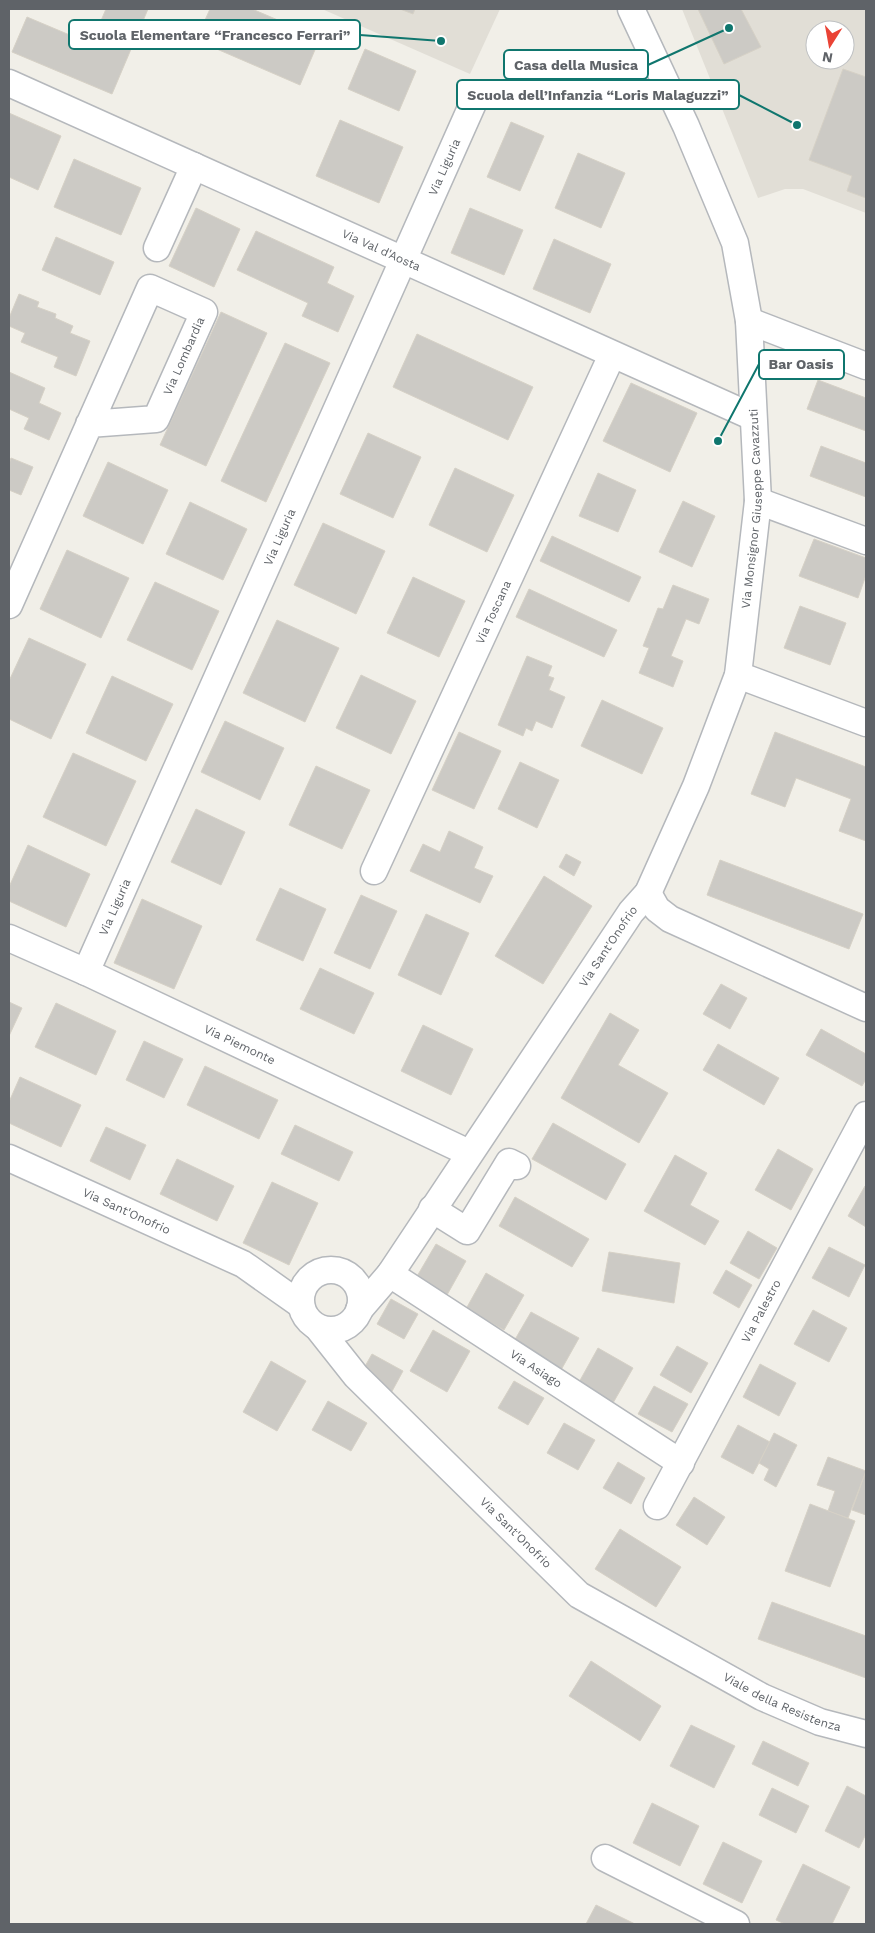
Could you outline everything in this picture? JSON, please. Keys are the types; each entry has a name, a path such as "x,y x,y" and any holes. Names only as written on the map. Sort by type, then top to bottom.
{"street":[{"name":"Via Monsignor Giuseppe Cavazzuti","path":"631,9 686,126 735,243 749,321 752,418 758,501 738,675 696,786 648,894"},
{"name":"Via Val d'Aosta","path":"9,83 752,418"},
{"name":"Via Liguria","path":"86,972 474,101"},
{"path":"157,248 194,166"},
{"name":"Via Lombardia","path":"9,605 89,424 150,288 204,312 156,419 89,424"},
{"path":"749,321 866,366"},
{"name":"Via Toscana","path":"374,871 612,355"},
{"path":"758,501 866,541"},
{"path":"738,675 866,723"},
{"name":"Via Sant'Onofrio","path":"354,1318 390,1274 469,1152 631,912 648,894 657,909 670,919 866,1008"},
{"name":"Via Piemonte","path":"9,938 86,972 469,1152"},
{"name":"Via Palestro","path":"657,1506 866,1115"},
{"name":"Via Sant'Onofrio","path":"9,1158 242,1264 301,1305 304,1315 310,1323 318,1328 356,1376 578,1595 702,1663"},
{"path":"432,1209 467,1231 509,1162 517,1166"},
{"name":"Via Sant'Onofrio","path":"242,1264 310,1278 318,1272 338,1271 347,1275 355,1282"},
{"path":"354,1372 354,1318 360,1295 355,1282 390,1274"},
{"name":"Via Asiago","path":"390,1274 681,1463"},
{"path":"301,1305 301,1295 304,1286 310,1278"},
{"path":"318,1328 328,1331 338,1330 354,1318"},
{"name":"Viale della Resistenza","path":"702,1663 762,1697 820,1722 866,1734"},
{"path":"605,1858 736,1924"}],"shaded area":[{"path":"322,9 500,9 470,74"},
{"path":"682,9 866,9 866,213 803,189 785,189 758,198"}],"building":[{"path":"106,9 148,9 112,94 12,52 27,17 91,44"},
{"path":"210,9 252,9 320,38 300,85 196,40"},
{"path":"400,9 415,9 413,14"},
{"path":"698,9 741,9 761,47 724,64"},
{"path":"365,49 416,71 399,111 348,89"},
{"path":"843,70 866,77 866,198 847,191 852,176 809,160"},
{"path":"9,113 61,136 38,190 9,177"},
{"path":"340,120 403,147 379,203 316,176"},
{"path":"511,122 544,136 520,191 487,177"},
{"path":"578,153 625,173 601,228 555,208"},
{"path":"74,159 141,188 121,235 54,207"},
{"path":"196,208 240,229 214,287 169,266"},
{"path":"470,208 523,230 504,275 451,253"},
{"path":"256,231 334,267 327,283 354,296 338,332 302,316 308,303 237,270"},
{"path":"56,237 114,262 100,295 42,270"},
{"path":"554,239 611,264 590,313 533,289"},
{"path":"19,294 39,302 37,307 56,314 55,318 73,326 70,333 90,341 76,376 54,367 58,357 21,342 25,333 9,326 9,318"},
{"path":"221,312 267,333 206,466 160,445"},
{"path":"417,334 533,387 508,440 393,387"},
{"path":"285,343 330,363 266,502 221,481"},
{"path":"9,372 45,388 39,403 61,413 49,440 24,429 29,418 9,409"},
{"path":"818,380 866,398 866,431 807,409"},
{"path":"631,383 697,413 670,472 603,441"},
{"path":"368,433 421,457 393,518 340,494"},
{"path":"821,446 866,463 866,497 810,476"},
{"path":"11,458 33,467 21,495 9,490 9,464"},
{"path":"108,462 168,490 143,544 83,516"},
{"path":"455,468 514,495 487,552 429,525"},
{"path":"598,473 636,490 618,532 579,516"},
{"path":"683,501 715,516 692,567 659,552"},
{"path":"190,502 247,529 223,580 166,554"},
{"path":"323,523 385,551 356,614 294,585"},
{"path":"552,536 641,577 629,602 540,561"},
{"path":"814,539 866,558 866,575 858,598 799,576"},
{"path":"67,550 129,578 101,638 40,609"},
{"path":"413,577 465,601 439,657 387,633"},
{"path":"155,582 219,611 192,670 127,640"},
{"path":"673,585 709,599 699,624 686,619 671,656 683,661 673,687 639,673 649,648 643,646 658,608 663,609"},
{"path":"529,589 617,630 604,657 516,617"},
{"path":"800,606 846,623 830,665 784,648"},
{"path":"277,620 339,648 305,722 243,693"},
{"path":"29,638 86,664 51,739 9,719 9,681"},
{"path":"527,656 552,666 548,676 554,678 549,690 565,697 552,728 536,721 532,731 526,728 523,736 498,725"},
{"path":"361,675 416,701 391,754 336,728"},
{"path":"112,676 173,704 146,761 86,733"},
{"path":"602,700 663,728 642,774 581,746"},
{"path":"225,721 284,748 260,800 201,772"},
{"path":"459,732 501,751 474,809 432,790"},
{"path":"775,732 866,767 866,841 839,831 851,799 796,778 785,807 751,794"},
{"path":"73,753 136,781 106,846 43,817"},
{"path":"520,762 559,780 537,828 498,809"},
{"path":"316,766 370,790 342,849 289,825"},
{"path":"196,809 245,832 221,885 171,862"},
{"path":"449,831 483,847 474,868 493,876 480,903 410,871 423,844 440,852"},
{"path":"28,845 90,874 66,927 9,901 9,887"},
{"path":"566,854 581,862 574,876 559,867"},
{"path":"720,860 863,914 849,949 707,895"},
{"path":"544,876 592,906 543,984 495,956"},
{"path":"280,888 326,909 303,961 256,940"},
{"path":"361,895 397,911 370,969 334,953"},
{"path":"142,899 202,926 174,989 114,963"},
{"path":"426,914 469,933 441,995 398,975"},
{"path":"320,968 374,993 354,1034 300,1009"},
{"path":"721,984 747,998 730,1029 703,1014"},
{"path":"9,1002 22,1008 9,1036"},
{"path":"56,1003 116,1031 96,1075 35,1047"},
{"path":"610,1013 639,1030 618,1065 668,1093 639,1143 561,1098"},
{"path":"423,1025 473,1049 451,1095 401,1071"},
{"path":"821,1029 866,1054 866,1079 862,1086 806,1055"},
{"path":"144,1041 183,1059 164,1098 126,1080"},
{"path":"718,1044 779,1078 764,1105 703,1070"},
{"path":"205,1066 278,1100 259,1139 187,1105"},
{"path":"20,1077 81,1105 61,1147 9,1123 9,1102"},
{"path":"553,1123 626,1164 606,1200 532,1159"},
{"path":"295,1125 353,1152 339,1181 281,1154"},
{"path":"106,1127 146,1145 130,1180 90,1161"},
{"path":"778,1149 813,1169 791,1210 755,1190"},
{"path":"675,1155 707,1173 690,1205 719,1221 705,1245 644,1211"},
{"path":"177,1159 234,1186 217,1221 160,1194"},
{"path":"272,1182 318,1203 289,1265 243,1243"},
{"path":"866,1187 866,1227 848,1216"},
{"path":"515,1197 589,1239 572,1267 499,1226"},
{"path":"748,1231 777,1248 759,1279 730,1263"},
{"path":"436,1244 466,1261 447,1295 416,1278"},
{"path":"829,1247 865,1265 849,1297 812,1278"},
{"path":"609,1252 680,1263 674,1303 602,1291"},
{"path":"726,1270 752,1285 739,1308 713,1293"},
{"path":"486,1273 524,1295 504,1330 466,1309"},
{"path":"391,1299 418,1314 404,1339 377,1324"},
{"path":"813,1310 847,1328 829,1362 794,1344"},
{"path":"531,1312 579,1338 561,1370 513,1343"},
{"path":"433,1330 470,1351 447,1392 410,1371"},
{"path":"677,1346 708,1363 691,1393 660,1375"},
{"path":"598,1348 633,1368 613,1403 578,1384"},
{"path":"372,1354 403,1371 390,1395 359,1377"},
{"path":"271,1361 306,1381 277,1431 243,1412"},
{"path":"760,1364 796,1383 779,1416 743,1397"},
{"path":"514,1381 544,1398 528,1425 498,1408"},
{"path":"654,1386 688,1404 672,1432 638,1414"},
{"path":"328,1401 367,1423 351,1451 312,1430"},
{"path":"564,1423 595,1440 578,1470 547,1453"},
{"path":"738,1425 770,1442 753,1474 721,1457"},
{"path":"774,1433 797,1445 776,1487 764,1480 769,1469 759,1463"},
{"path":"828,1457 866,1471 848,1518 828,1511 835,1491 817,1485"},
{"path":"618,1462 645,1478 631,1504 603,1488"},
{"path":"866,1471 866,1515 852,1510"},
{"path":"694,1497 725,1517 707,1545 676,1525"},
{"path":"810,1504 855,1521 830,1587 785,1571"},
{"path":"620,1529 681,1567 656,1607 595,1569"},
{"path":"772,1602 866,1636 866,1678 758,1639"},
{"path":"591,1661 661,1706 640,1741 569,1696"},
{"path":"691,1725 735,1746 714,1788 670,1766"},
{"path":"763,1741 809,1763 798,1786 752,1764"},
{"path":"847,1786 866,1796 866,1834 859,1848 825,1831"},
{"path":"772,1788 809,1806 796,1833 759,1815"},
{"path":"652,1803 699,1826 680,1866 633,1843"},
{"path":"723,1842 762,1861 742,1903 703,1884"},
{"path":"803,1864 850,1887 832,1924 785,1924 776,1920"},
{"path":"596,1905 635,1924 586,1924"}],"place":[{"name":"Casa della Musica","path":"729,28"},
{"name":"Scuola Elementare “Francesco Ferrari”","path":"441,41"},
{"name":"Scuola dell’Infanzia “Loris Malaguzzi”","path":"797,125"},
{"name":"Bar Oasis","path":"718,441"}]}
